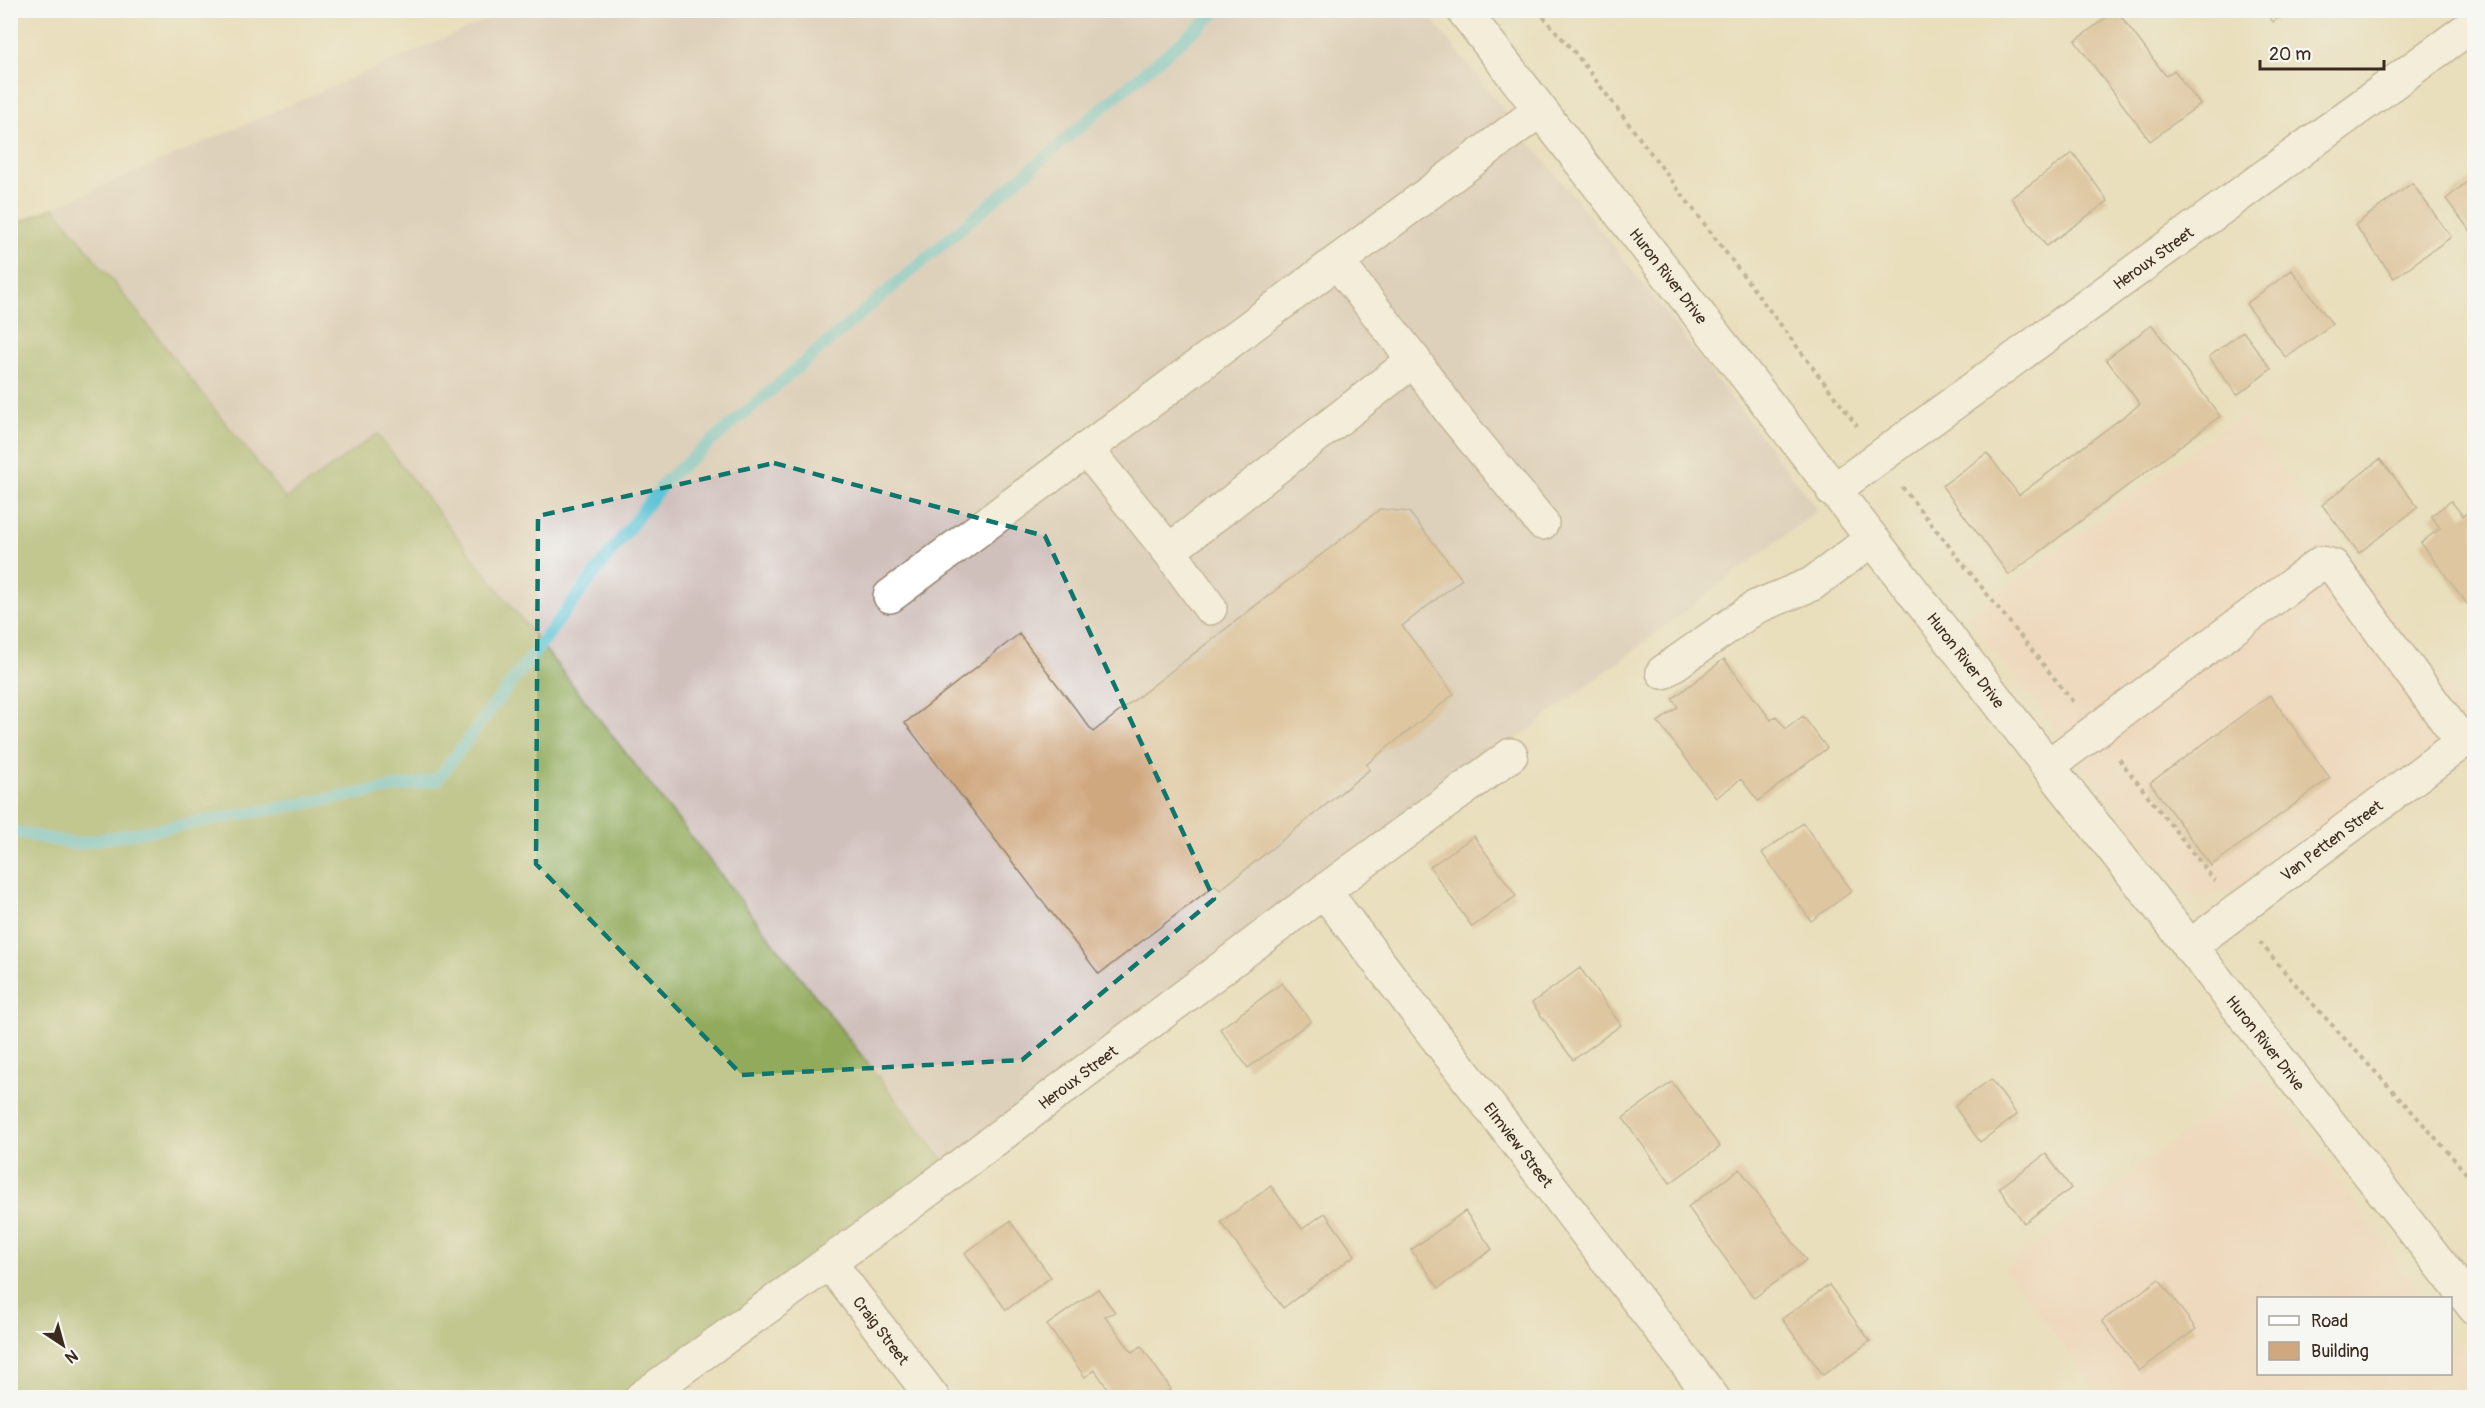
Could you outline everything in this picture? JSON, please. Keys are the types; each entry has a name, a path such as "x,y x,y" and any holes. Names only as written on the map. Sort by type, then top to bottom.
{"street":[{"name":"Huron River Drive","path":"1463,10 1871,540 2475,1306"},
{"name":"Heroux Street","path":"1833,491 2475,24"},
{"path":"890,596 1539,110"},
{"path":"1336,262 1414,360 1451,412 1542,523"},
{"path":"1169,551 1414,360"},
{"path":"1086,449 1169,551 1210,608"},
{"path":"1663,672 1756,608 1812,584 1871,540"},
{"path":"2048,766 2321,563 2333,566 2468,738"},
{"name":"Van Petten Street","path":"2190,947 2468,738"},
{"name":"Heroux Street","path":"641,1398 899,1212 1324,891 1511,755"},
{"name":"Elmview Street","path":"1324,891 1713,1398"},
{"name":"Craig Street","path":"829,1262 933,1398"}],"path":[{"path":"1537,10 1576,54 1880,457 2298,989 2430,1130 2475,1183"}],"highlighted area":[{"path":"774,463 1045,536 1214,899 1022,1060 742,1075 536,864 538,516"}],"shaded area":[{"path":"507,11 1425,11 1610,242 1818,510 1512,743 947,1165 377,434 286,500 54,207"},
{"path":"2240,416 2472,721 2234,889 2202,898 2190,895 2178,885 1967,616"},
{"path":"2261,1076 2423,1297 2257,1297 2257,1375 2452,1375 2452,1335 2474,1367 2474,1397 2102,1397 2005,1269"}],"green space":[{"path":"54,207 286,499 377,434 947,1165 630,1397 11,1397 10,226"}],"building":[{"path":"2116,10 2166,76 2174,70 2200,104 2150,141 2075,41"},
{"path":"2265,10 2288,10 2273,22"},
{"path":"2073,153 2108,201 2046,246 2011,198"},
{"path":"2474,176 2474,236 2446,199"},
{"path":"2412,183 2451,237 2394,278 2355,225"},
{"path":"2292,270 2332,324 2286,358 2246,304"},
{"path":"2152,325 2220,416 2009,575 1942,486 1987,453 2019,495 2140,404 2106,359"},
{"path":"2243,331 2271,369 2237,395 2209,357"},
{"path":"2380,459 2418,507 2359,553 2322,505"},
{"path":"2451,501 2463,516 2474,507 2474,598 2467,604 2421,543 2440,528 2431,516"},
{"path":"1380,509 1409,512 1462,579 1402,626 1454,694 1367,764 1369,770 1220,890 1215,885 1099,974 905,723 1019,634 1093,732"},
{"path":"1724,659 1771,720 1776,716 1786,729 1803,716 1827,748 1758,801 1741,779 1716,798 1658,722 1678,707 1672,699"},
{"path":"2270,695 2330,778 2211,866 2150,783"},
{"path":"1803,823 1852,891 1811,921 1762,853"},
{"path":"1474,836 1516,896 1472,927 1430,867"},
{"path":"1580,968 1621,1025 1573,1060 1532,1003"},
{"path":"1282,983 1311,1021 1248,1068 1220,1029"},
{"path":"1991,1079 2017,1115 1980,1142 1954,1106"},
{"path":"1672,1082 1720,1147 1670,1183 1623,1118"},
{"path":"2046,1154 2071,1188 2024,1223 1999,1188"},
{"path":"1740,1169 1806,1260 1754,1298 1688,1207"},
{"path":"1271,1186 1302,1229 1325,1213 1355,1255 1283,1308 1221,1222"},
{"path":"1465,1211 1492,1249 1439,1288 1411,1250"},
{"path":"1010,1221 1051,1277 1006,1310 965,1253"},
{"path":"2159,1279 2196,1329 2139,1371 2102,1321"},
{"path":"1829,1285 1870,1341 1823,1375 1782,1319"},
{"path":"1098,1289 1115,1312 1105,1316 1132,1352 1141,1346 1171,1389 1159,1398 1114,1398 1095,1370 1085,1377 1047,1325"}],"waterway":[{"path":"10,831 75,844 437,780 666,480 1219,10"}]}
